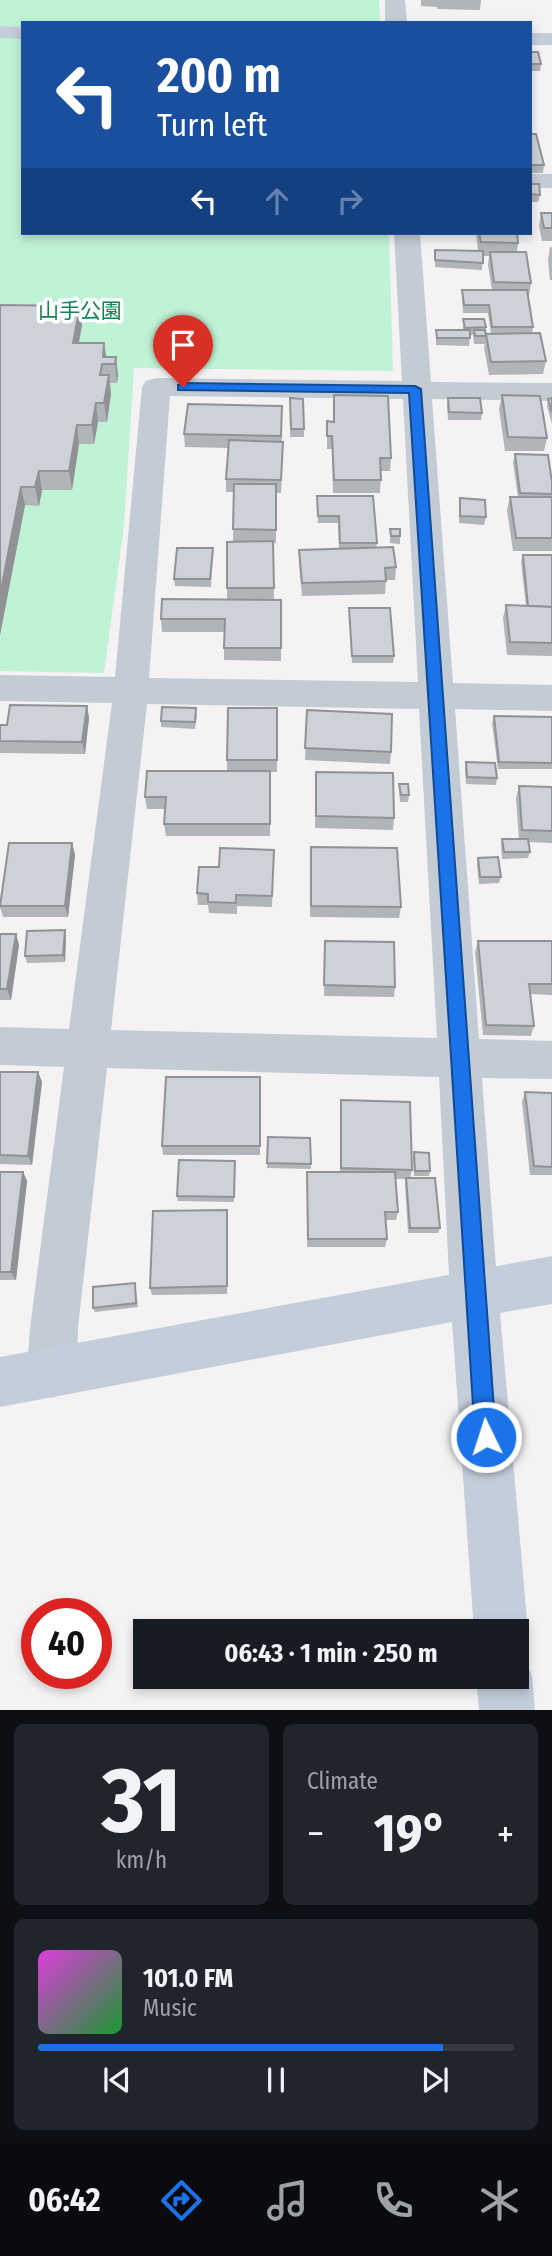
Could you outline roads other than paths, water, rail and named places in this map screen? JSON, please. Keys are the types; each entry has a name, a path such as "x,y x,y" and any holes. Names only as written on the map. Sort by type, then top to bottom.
{"street":[{"path":"395,0 396,21"},
{"path":"0,32 21,33"},
{"path":"532,39 552,39"},
{"path":"532,181 552,181"},
{"path":"407,235 474,1294 500,1619"},
{"path":"52,1373 54,1328 131,690 156,387 552,391"},
{"path":"0,688 552,698"},
{"path":"0,1046 552,1060"},
{"path":"0,1382 552,1280"},
{"path":"505,1689 507,1710"}],"park label":[{"name":"山手公園","path":"80,311"}]}
